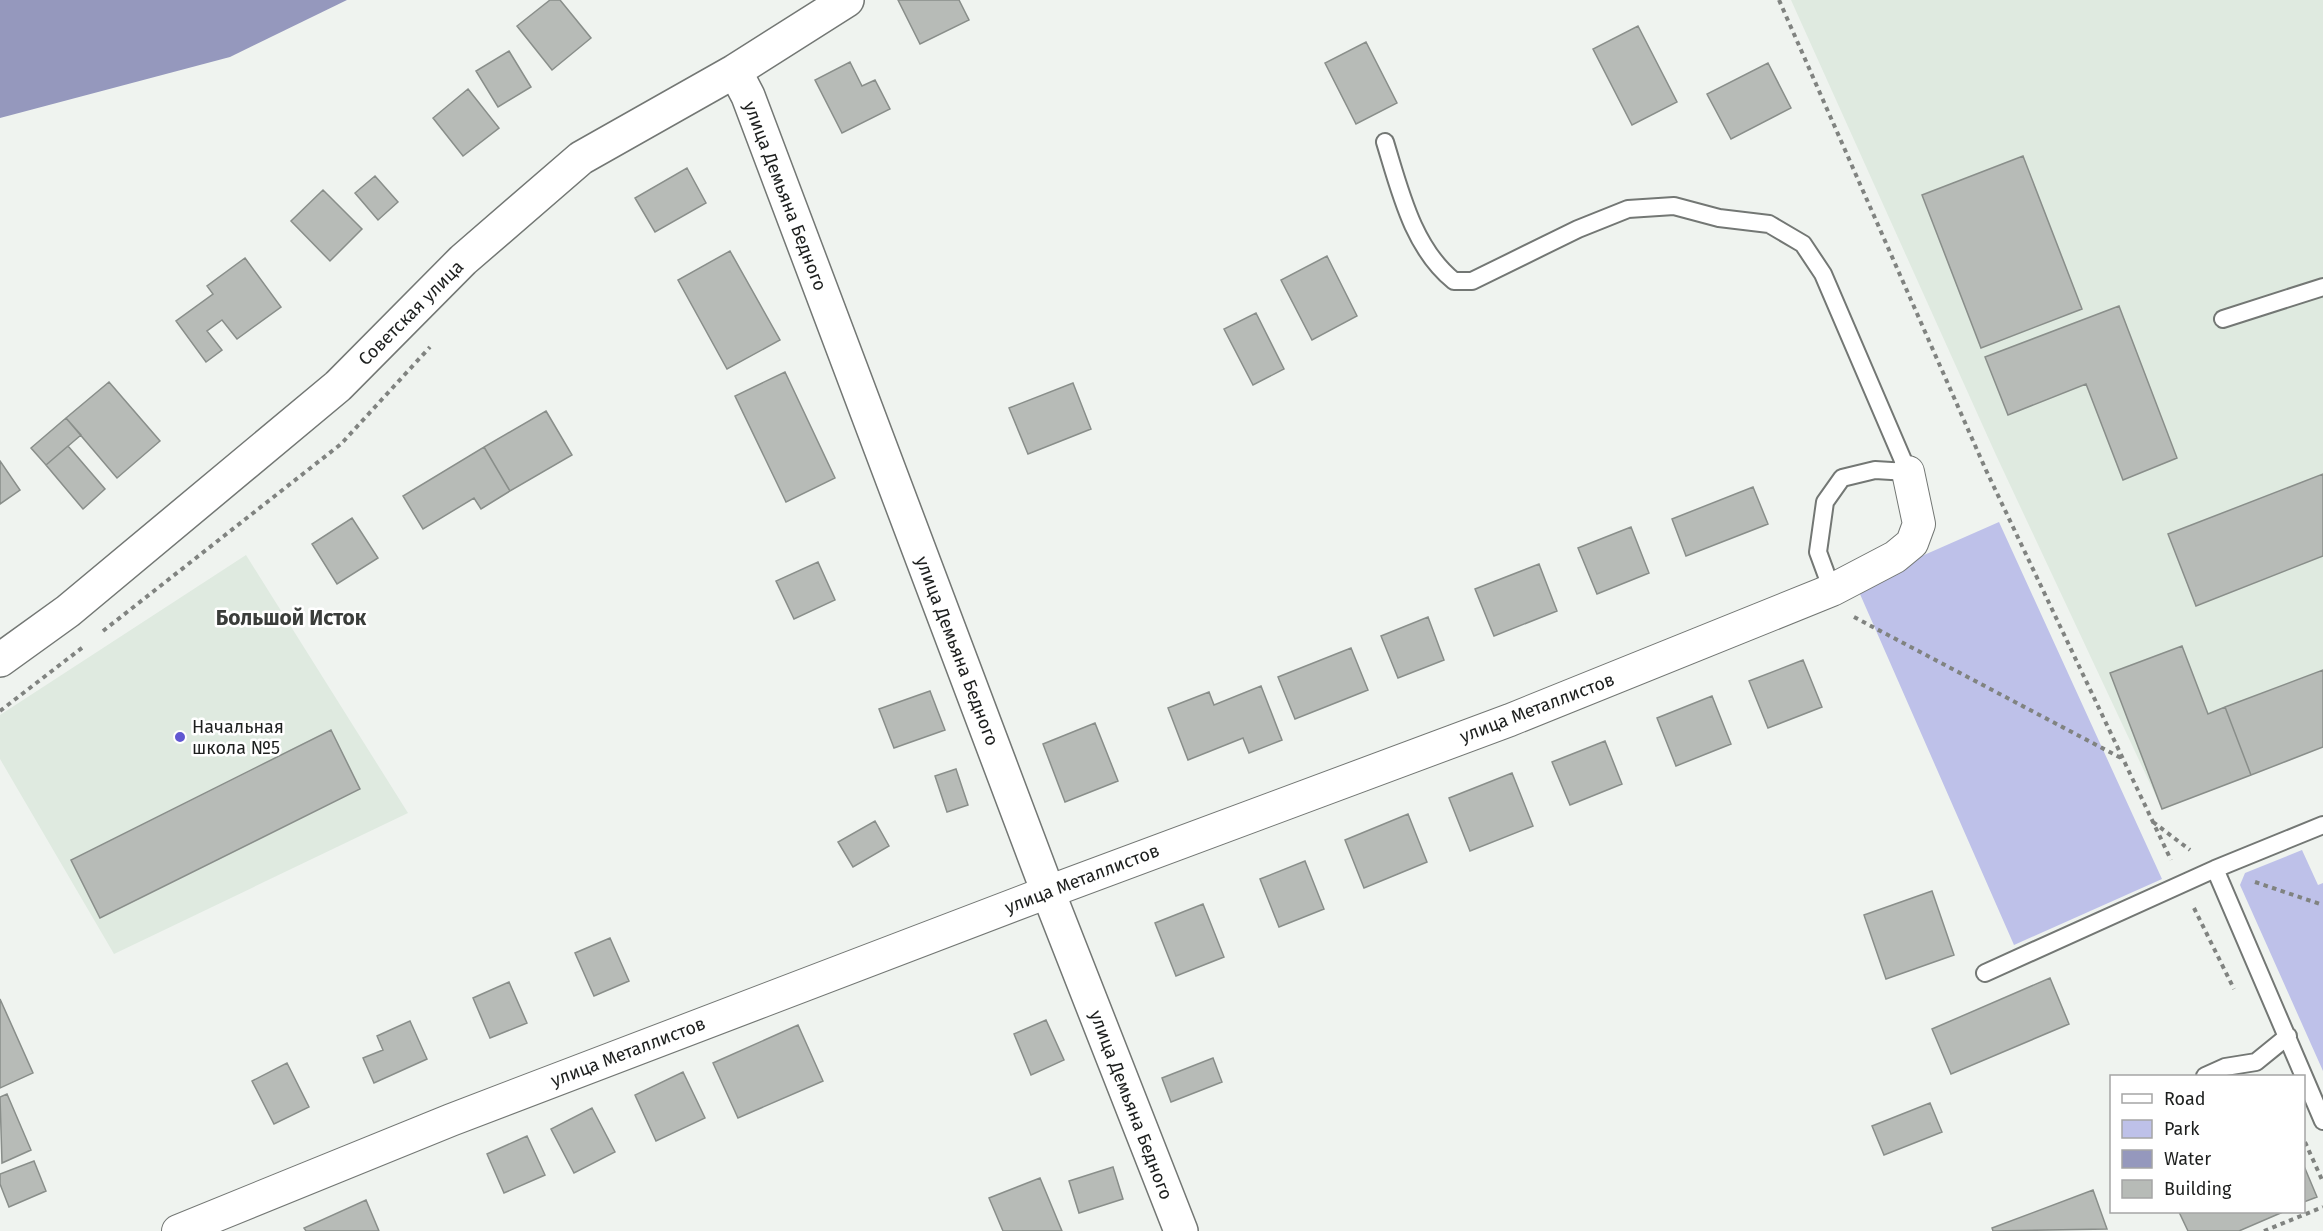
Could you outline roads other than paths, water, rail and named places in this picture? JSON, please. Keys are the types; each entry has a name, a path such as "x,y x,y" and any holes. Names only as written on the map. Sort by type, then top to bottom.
{"street":[{"name":"Советская улица","path":"0,660 68,611 338,386 463,260 581,158 735,71 847,0"},
{"name":"улица Демьяна Бедного","path":"735,71 748,96 1048,892 1181,1231"},
{"name":"улица Металлистов","path":"178,1231 451,1120 1048,892 1510,720 1832,590 1895,557 1912,543 1919,524 1908,472"}],"lane":[{"path":"1385,142 1408,217 1442,271 1454,281 1472,281 1578,229 1628,209 1674,206 1719,218 1769,224 1803,244 1823,274 1908,472 1875,470 1842,478 1824,502 1818,552 1832,590"},
{"path":"2223,320 2323,287"},
{"path":"1985,973 2215,869 2323,825"},
{"path":"2215,869 2304,1075"},
{"path":"2209,1075 2224,1067 2256,1062 2288,1036"},
{"path":"2305,1077 2323,1121"}],"water":[{"path":"0,0 347,0 230,57 0,118"}],"place":[{"name":"Начальная школа №5","path":"180,737"}],"district":[{"name":"Большой Исток","path":"291,618"}]}
